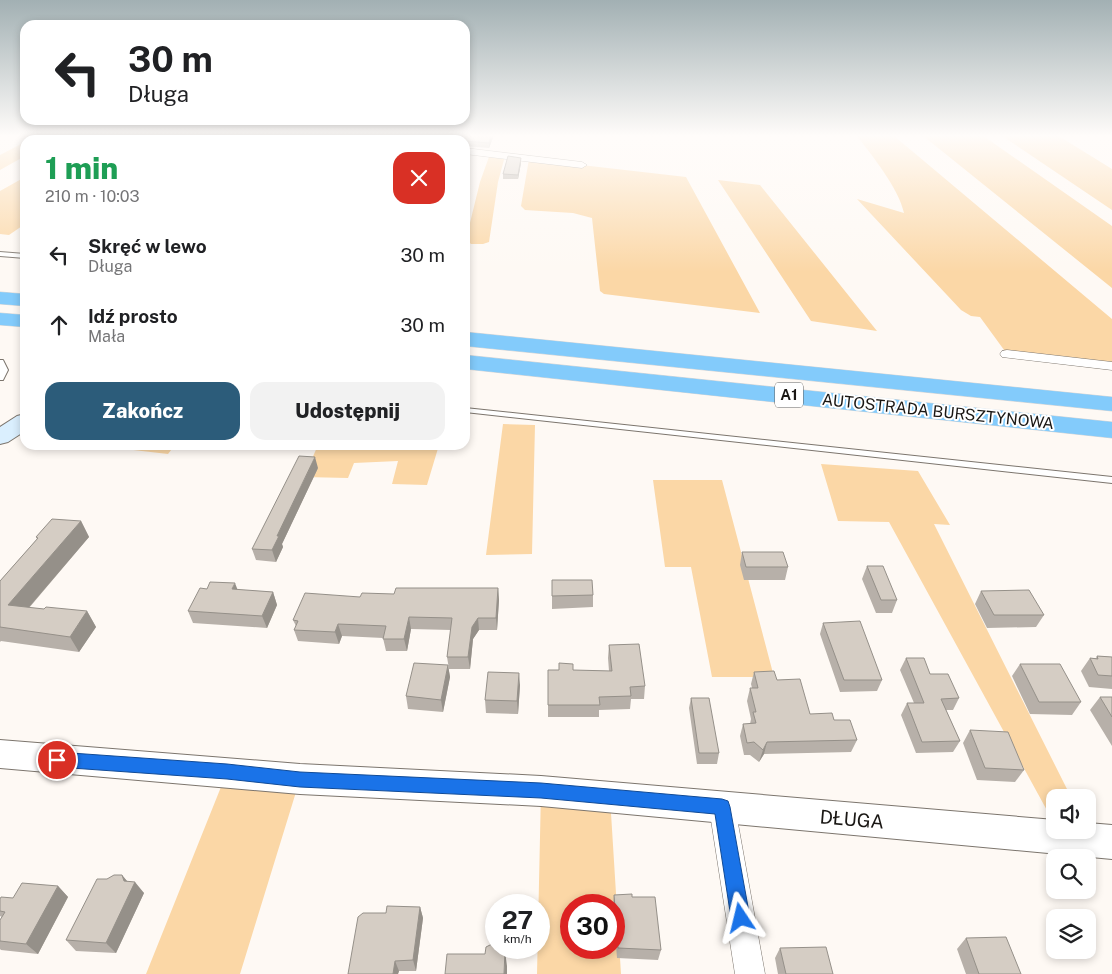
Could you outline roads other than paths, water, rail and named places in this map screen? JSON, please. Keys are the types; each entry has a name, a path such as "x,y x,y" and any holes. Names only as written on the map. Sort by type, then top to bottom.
{"highway":[{"path":"0,298 20,300"},
{"path":"0,319 20,321"},
{"name":"AUTOSTRADA BURSZTYNOWA","path":"470,338 1112,404"},
{"name":"AUTOSTRADA BURSZTYNOWA","path":"470,362 1112,430"}],"main road":[{"path":"0,437 20,424"}],"street":[{"path":"1007,354 1112,366"},
{"name":"DŁUGA","path":"0,754 300,779 593,795 1112,842"},
{"path":"722,807 750,974"}],"lane":[{"path":"0,254 20,256"},
{"path":"470,346 525,344"},
{"path":"470,356 518,367"},
{"path":"0,362 4,370 0,378"},
{"path":"470,411 1112,480"}]}
